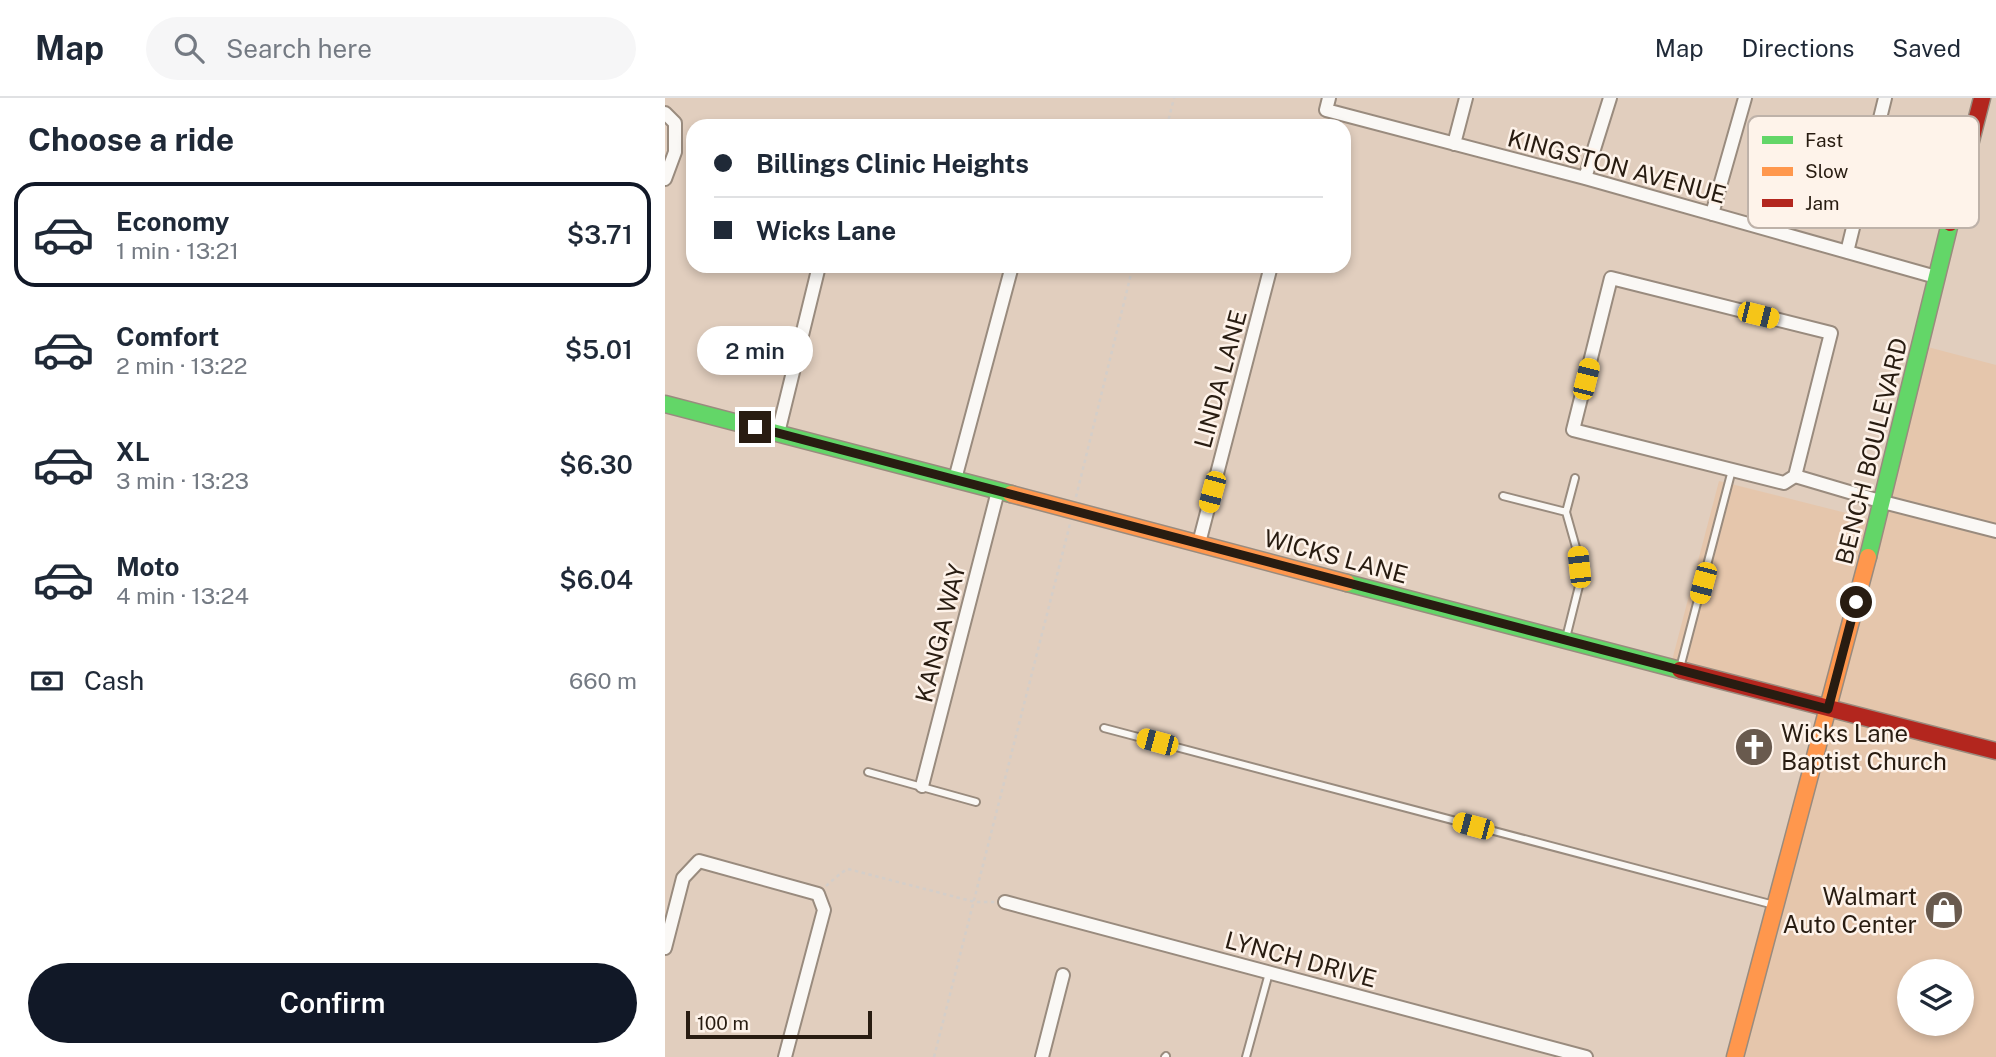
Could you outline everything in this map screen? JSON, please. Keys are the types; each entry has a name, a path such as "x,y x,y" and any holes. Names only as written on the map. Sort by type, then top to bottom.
{"street":[{"path":"1454,144 1466,98"},
{"path":"1585,178 1609,98"},
{"path":"1712,214 1745,98"},
{"path":"1881,116 1885,98"},
{"name":"BENCH BOULEVARD","path":"1977,116 1982,98"},
{"name":"KINGSTON AVENUE","path":"1328,104 1454,144 1748,224"},
{"path":"665,113 675,123 675,152 665,178"},
{"name":"KINGSTON AVENUE","path":"1762,228 1936,277"},
{"path":"1847,252 1853,228"},
{"name":"BENCH BOULEVARD","path":"1735,1057 1883,502 1949,228"},
{"path":"778,433 817,273"},
{"path":"955,479 1010,273"},
{"name":"LINDA LANE","path":"1199,543 1269,273"},
{"path":"1611,278 1831,333 1795,476 1784,483 1573,430 1611,278"},
{"name":"WICKS LANE","path":"665,404 1996,751"},
{"path":"1795,476 1996,531"},
{"name":"KANGA WAY","path":"922,786 998,491"},
{"path":"665,948 683,878 699,861 818,894 824,910 785,1057"},
{"name":"LYNCH DRIVE","path":"1005,902 1586,1057"},
{"path":"1042,1057 1063,975"}],"lane":[{"path":"1680,670 1732,470"},
{"path":"1566,640 1580,582 1577,551 1566,512 1575,478"},
{"path":"1503,496 1566,512"},
{"path":"1104,728 1775,905"},
{"path":"868,772 976,802"},
{"path":"1246,1057 1269,973"}],"path":[{"path":"1169,119 1174,98"},
{"path":"934,1057 1131,273"},
{"path":"818,894 848,869 975,902 1005,902"}],"shaded area":[{"path":"1920,345 1996,365 1996,1057 1737,1057 1828,710 1670,668 1719,481 1878,521"}],"traffic: fast":[{"path":"1868,557 1949,228"},
{"path":"665,404 1011,494"},
{"path":"1347,583 1680,670"}],"traffic: slow":[{"path":"1011,494 1347,583"},
{"path":"1735,1057 1868,557"}],"traffic: jam":[{"path":"1977,116 1982,98"},
{"path":"1680,670 1996,751"}],"place":[{"name":"Wicks Lane Baptist Church","path":"1754,747"},
{"name":"Walmart Auto Center","path":"1944,910"}],"route":[{"path":"755,427 1828,709 1856,602"}]}
